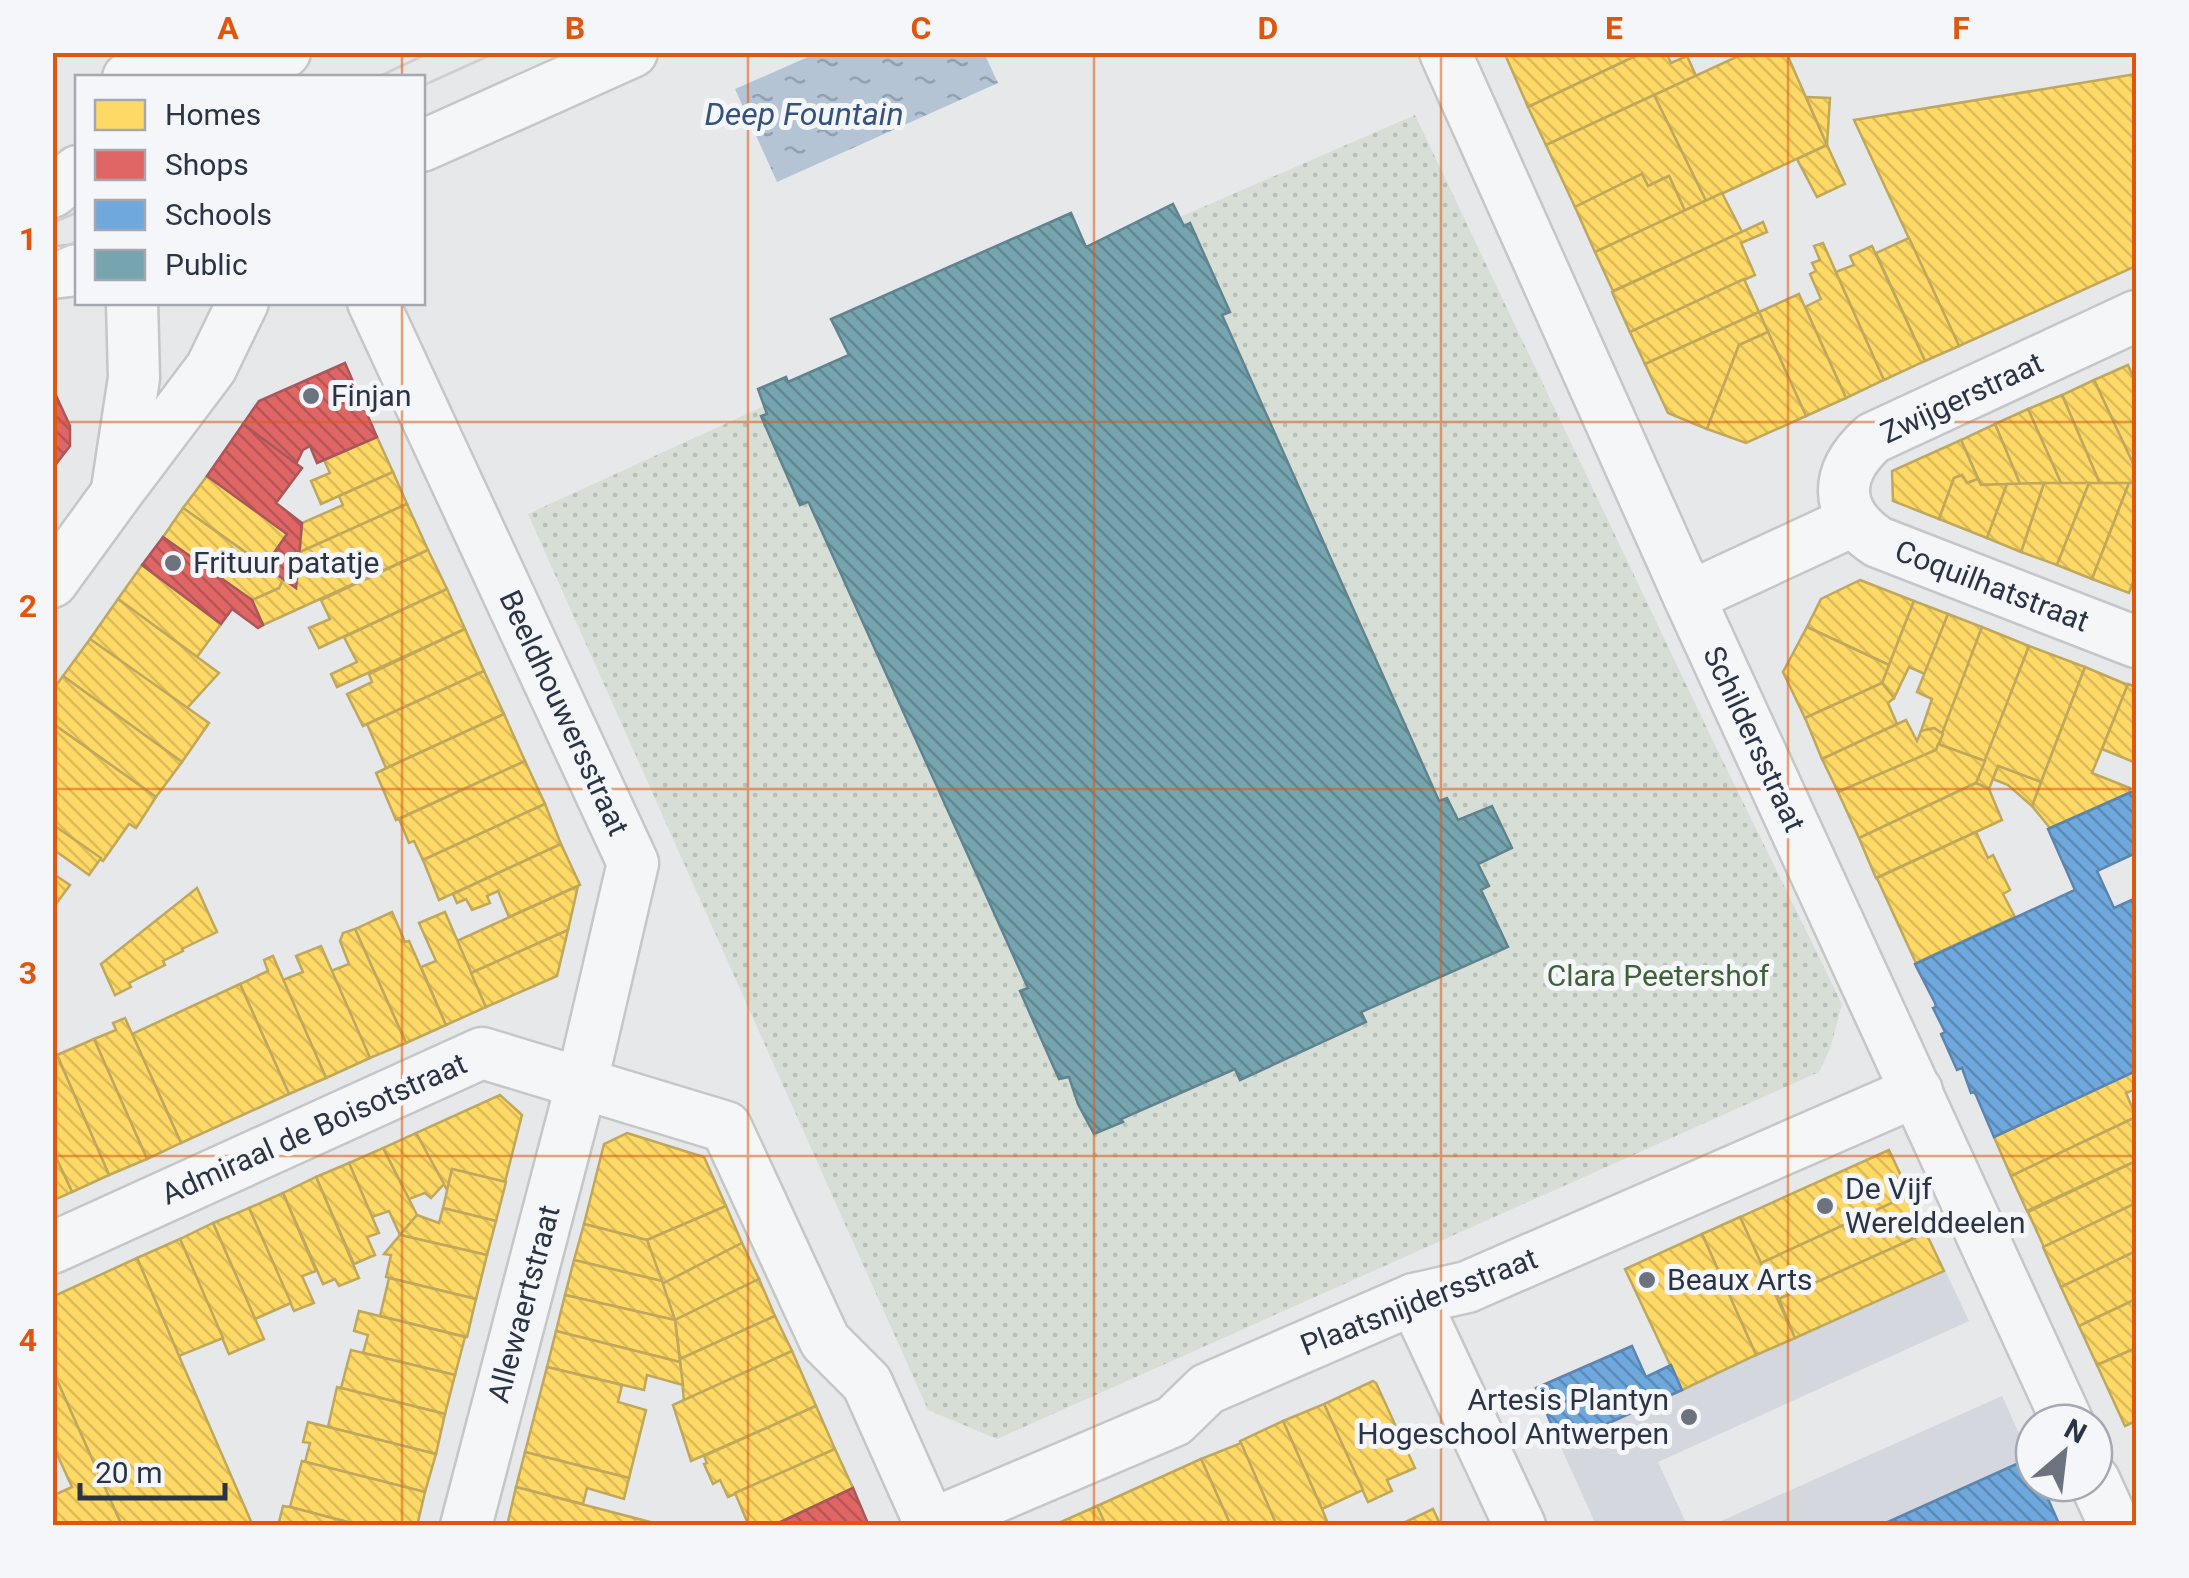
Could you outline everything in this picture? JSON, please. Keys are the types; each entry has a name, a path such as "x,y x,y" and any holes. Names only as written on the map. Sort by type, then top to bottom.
{"street":[{"path":"425,145 632,52"},
{"name":"Schildersstraat","path":"1444,52 1688,597 2059,1403"},
{"path":"133,75 153,62 176,57 252,56"},
{"path":"52,192 75,173"},
{"path":"116,494 134,378 132,305"},
{"path":"52,582 211,368 241,305"},
{"name":"Beeldhouwersstraat","path":"374,305 632,863 582,1082"},
{"name":"Zwijgerstraat","path":"1853,521 1844,488 1849,467 1858,451 1873,438 2136,316"},
{"path":"1688,597 1853,521"},
{"name":"Coquilhatstraat","path":"1853,521 1878,542 2136,642"},
{"name":"Admiraal de Boisotstraat","path":"52,1248 482,1053 582,1082"},
{"path":"582,1082 726,1127 825,1342 867,1383 930,1525"},
{"name":"Allewaertstraat","path":"466,1526 582,1082"},
{"name":"Plaatsnijdersstraat","path":"930,1525 1174,1421 1207,1389 1414,1299 1467,1287 1917,1091"},
{"path":"1414,1299 1520,1526"},
{"path":"2104,1503 2114,1526"}],"shaded area":[{"name":"Artesis Plantyn Hogeschool Antwerpen","path":"1945,1270 1969,1321 1658,1462 1687,1525 1596,1525 1560,1445"},
{"name":"Artesis Plantyn Hogeschool Antwerpen","path":"2002,1396 2014,1423 2014,1465 1879,1525 1710,1526"}],"green space":[{"name":"Clara Peetershof","path":"1415,115 1842,1004 1830,1049 1819,1072 997,1439 928,1410 528,514 764,406 767,414 762,416 809,503 1028,988 1020,991 1059,1079 1069,1077 1091,1133 1235,1069 1241,1080 1365,1023 1361,1012 1488,886 1478,864 1512,848 1492,806 1458,820 1439,801 1222,315 1230,311 1190,224 1184,226 1180,217"}],"water":[{"name":"Deep Fountain","path":"817,53 984,53 998,83 777,182 735,89"}],"building: Homes":[{"path":"1504,52 1644,52 1528,107"},
{"path":"1644,52 1666,52 1671,63 1687,56 1696,76 1546,145 1528,107"},
{"path":"1747,52 1786,52 1827,145 1706,201 1654,95"},
{"path":"2136,74 2136,266 1959,346 1854,120"},
{"path":"1654,95 1706,201 1685,211 1669,176 1648,186 1642,174 1575,207 1546,145"},
{"path":"1806,97 1830,98 1827,145"},
{"path":"1827,145 1845,184 1817,197 1797,159"},
{"path":"1642,174 1648,186 1669,176 1685,211 1595,252 1575,207"},
{"path":"1722,193 1742,232 1613,291 1595,252"},
{"path":"1763,222 1767,232 1741,243 1755,275 1630,332 1612,292"},
{"path":"1909,238 1959,346 1925,361 1876,253"},
{"path":"1823,243 1884,380 1846,398 1805,307 1821,299 1810,274 1816,271 1812,263 1820,260 1814,246"},
{"path":"1872,246 1925,361 1884,380 1836,272 1854,265 1850,256"},
{"path":"1744,279 1759,312 1645,364 1630,332"},
{"path":"1799,294 1846,398 1806,416 1759,312"},
{"path":"1759,312 1768,332 1739,345 1707,429 1668,413 1645,364"},
{"path":"1768,332 1806,416 1746,443 1707,429 1739,345"},
{"path":"2128,365 2136,384 2136,470 2094,380"},
{"path":"2094,380 2136,470 2136,483 2100,484 2062,395"},
{"path":"2062,395 2100,484 2061,483 2028,409"},
{"path":"2028,409 2061,483 2020,484 1995,424"},
{"path":"1995,424 2020,484 1981,485 1961,440"},
{"path":"377,437 393,472 321,504 311,481 330,473 324,460"},
{"path":"1961,440 1978,479 1967,483 1962,475 1954,478 1939,519 1893,501 1892,471"},
{"path":"393,472 407,504 300,552 302,523 343,505 339,496"},
{"path":"1962,475 1967,483 1978,479 1981,485 2007,484 1987,538 1939,519 1954,478"},
{"path":"207,476 287,534 265,566 183,508"},
{"path":"2044,483 2089,483 2057,565 2021,552"},
{"path":"2044,483 2021,552 1987,538 2007,484"},
{"path":"2089,483 2129,483 2092,579 2057,565"},
{"path":"2129,483 2136,483 2136,574 2129,593 2092,579"},
{"path":"407,504 428,550 263,625 252,600 279,588 283,579 296,588 300,552"},
{"path":"183,508 283,579 279,588 252,600 163,537"},
{"path":"428,550 447,589 319,648 309,628 330,619 321,600"},
{"path":"142,565 221,624 197,657 118,599"},
{"path":"1860,580 1914,601 1889,665 1807,627 1821,599"},
{"path":"447,589 465,629 337,687 331,674 357,662 344,637"},
{"path":"118,599 219,673 187,708 90,639"},
{"path":"1914,601 1948,614 1925,674 1909,667 1894,698 1882,683"},
{"path":"1948,614 1982,627 1943,734 1934,728 1921,731 1932,699 1917,692"},
{"path":"1807,627 1889,665 1882,683 1805,718 1783,672"},
{"path":"1982,627 2029,646 1985,761 1938,744"},
{"path":"465,629 484,671 363,726 347,694 372,682 369,674"},
{"path":"90,639 209,723 182,762 63,676"},
{"path":"2029,646 2085,667 2041,782 1998,766 1989,789 1976,783"},
{"path":"2085,667 2128,685 2092,773 2130,788 2129,793 2050,828 2032,806"},
{"path":"484,671 504,714 386,768 367,724"},
{"path":"63,676 182,762 156,797 52,723 52,691"},
{"path":"1882,683 1894,698 1888,703 1897,724 1822,759 1805,718"},
{"path":"2128,684 2136,687 2136,763 2102,749"},
{"path":"504,714 525,761 396,820 376,773"},
{"path":"1906,720 1917,741 1921,731 1934,728 1943,734 1936,750 1838,792 1822,759"},
{"path":"52,723 156,797 136,828 129,824 103,861 52,824"},
{"path":"1938,744 1985,761 1976,783 1859,838 1838,792 1936,750"},
{"path":"525,761 545,804 423,860 414,841 409,843 399,819"},
{"path":"1998,766 2041,782 2032,806 2008,785 1993,779"},
{"path":"1976,783 1989,789 2002,820 1876,878 1859,838"},
{"path":"545,804 561,844 439,900 423,860"},
{"path":"52,824 101,858 89,875 57,852 52,858"},
{"path":"1976,832 1988,858 1993,855 2010,890 2003,894 2015,917 1916,963 1877,878"},
{"path":"561,844 580,885 509,917 498,891 487,896 490,903 472,910 466,899 457,903 453,894"},
{"path":"52,873 70,885 56,904 52,902"},
{"path":"578,886 568,930 471,973 457,941"},
{"path":"197,888 217,932 182,949 163,961 165,965 129,983 131,987 115,995 101,964"},
{"path":"392,912 446,1025 406,1043 355,929"},
{"path":"445,912 486,1007 446,1025 421,967 436,961 419,923"},
{"path":"355,929 406,1043 370,1058 331,971 349,964 340,941 343,933"},
{"path":"568,930 557,976 486,1007 471,973"},
{"path":"321,946 370,1058 326,1078 283,980 303,972 296,956"},
{"path":"273,956 326,1078 289,1094 240,984 268,971 264,960"},
{"path":"240,984 289,1094 181,1143 132,1034"},
{"path":"125,1018 181,1143 147,1159 94,1039 116,1030 113,1023"},
{"path":"94,1039 147,1159 109,1175 57,1055"},
{"path":"57,1055 109,1175 72,1192 52,1149 52,1057"},
{"path":"2133,1072 2136,1089 2126,1093 2136,1117 2011,1176 1994,1137"},
{"path":"500,1095 522,1115 505,1182 452,1169 447,1190 416,1133"},
{"path":"2136,1117 2136,1161 2027,1211 2011,1176"},
{"path":"416,1133 444,1184 431,1198 425,1193 409,1199 383,1148"},
{"path":"627,1133 704,1157 726,1206 647,1240 584,1224 604,1144"},
{"path":"383,1148 417,1215 400,1235 389,1211 372,1217 349,1163"},
{"path":"52,1149 72,1192 52,1201"},
{"name":"De Vijf Werelddeelen","path":"1889,1150 1910,1195 1761,1263 1740,1217"},
{"path":"2134,1162 2136,1203 2044,1247 2028,1212"},
{"path":"349,1163 379,1233 367,1237 375,1255 354,1264 316,1177"},
{"path":"452,1169 506,1182 496,1221 443,1208"},
{"path":"316,1177 359,1278 339,1286 335,1279 323,1284 283,1193"},
{"path":"283,1193 316,1271 302,1276 314,1303 294,1311 249,1208"},
{"path":"1909,1195 1926,1233 1779,1299 1761,1263"},
{"path":"2136,1203 2136,1251 2061,1287 2043,1247"},
{"path":"726,1206 742,1243 662,1284 647,1240"},
{"path":"249,1208 291,1303 255,1319 213,1223"},
{"path":"443,1208 496,1221 487,1255 400,1235 417,1215 439,1223"},
{"path":"1740,1217 1795,1338 1756,1355 1702,1234"},
{"path":"213,1223 264,1339 229,1354 180,1239"},
{"path":"584,1224 647,1240 662,1281 574,1260"},
{"path":"1926,1233 1944,1271 1795,1338 1779,1299"},
{"path":"1702,1234 1756,1355 1682,1390 1625,1269"},
{"path":"400,1235 487,1255 476,1299 386,1277 391,1255 384,1254"},
{"path":"180,1239 223,1338 179,1356 137,1258"},
{"path":"742,1243 759,1279 675,1320 662,1284"},
{"path":"2136,1251 2136,1299 2079,1326 2061,1287"},
{"path":"137,1258 253,1526 122,1526 52,1369 52,1297"},
{"path":"574,1260 662,1281 675,1320 565,1295"},
{"path":"389,1278 476,1299 467,1337 380,1316"},
{"path":"759,1279 775,1316 680,1359 675,1320"},
{"path":"565,1295 675,1320 680,1362 556,1331"},
{"path":"2136,1299 2136,1348 2097,1365 2079,1326"},
{"path":"359,1311 465,1337 455,1375 363,1353 368,1335 354,1331"},
{"path":"775,1316 792,1351 684,1401 680,1359"},
{"path":"556,1331 680,1362 683,1385 647,1375 644,1390 547,1367"},
{"path":"2136,1348 2136,1421 2125,1426 2097,1365"},
{"path":"351,1350 455,1375 445,1414 341,1388"},
{"path":"792,1351 816,1406 691,1461 673,1405"},
{"path":"547,1367 622,1385 618,1402 646,1410 629,1478 525,1452"},
{"path":"52,1369 122,1526 52,1526 52,1496 72,1487 52,1443"},
{"path":"1373,1381 1415,1468 1387,1480 1392,1491 1368,1502 1324,1404"},
{"path":"337,1387 445,1414 436,1454 328,1427"},
{"path":"1324,1404 1363,1490 1322,1509 1283,1421"},
{"path":"816,1406 835,1449 728,1497 720,1480 713,1484 704,1456"},
{"path":"1283,1421 1329,1526 1277,1526 1240,1441"},
{"path":"308,1422 436,1454 425,1492 305,1462 310,1443 303,1442"},
{"path":"1241,1443 1277,1526 1231,1526 1201,1459"},
{"path":"835,1449 853,1488 772,1526 749,1526 735,1493"},
{"path":"525,1452 629,1478 624,1499 587,1488 583,1504 516,1487"},
{"path":"1201,1459 1231,1526 1106,1526 1097,1506"},
{"path":"302,1461 425,1492 417,1526 363,1526 290,1507"},
{"path":"516,1487 650,1522 649,1526 507,1526"},
{"path":"283,1506 290,1507 363,1526 278,1526"},
{"path":"1097,1506 1106,1526 1052,1526"},
{"path":"1433,1509 1441,1526 1397,1526"}],"building: Shops":[{"path":"345,363 377,437 317,463 310,446 303,450 296,464 243,424 259,401"},
{"path":"52,392 70,426 70,446 52,469"},
{"path":"243,424 302,468 276,503 302,523 296,588 265,566 287,534 207,476"},
{"path":"163,537 252,600 263,625 258,628 232,609 221,624 142,565"},
{"path":"853,1488 869,1526 772,1526"}],"building: Schools":[{"path":"2136,790 2136,853 2097,871 2114,908 2136,898 2136,1071 1994,1137 1962,1068 1957,1070 1941,1034 1945,1032 1933,1008 1935,1003 1915,964 2075,890 2048,829"},
{"path":"1632,1346 1646,1377 1671,1365 1682,1390 1560,1445 1536,1388"},
{"path":"2014,1465 2014,1503 2050,1503 2060,1526 1879,1526"}],"building: Public":[{"path":"1173,204 1184,226 1190,223 1230,312 1222,315 1439,801 1447,798 1458,820 1492,806 1512,848 1478,864 1489,886 1481,890 1508,947 1361,1012 1366,1022 1240,1080 1235,1069 1094,1134 1069,1077 1059,1079 1020,991 1028,988 809,503 800,505 761,416 767,414 758,389 786,377 788,382 849,355 831,319 1071,213 1086,247"}],"tram line":[{"path":"382,75 431,52"},
{"path":"425,85 497,52"},
{"path":"52,223 75,213"},
{"path":"52,252 75,242"}],"place":[{"name":"Finjan","path":"311,396"},
{"name":"Frituur patatje","path":"173,563"},
{"name":"De Vijf Werelddeelen","path":"1825,1206"},
{"name":"Beaux Arts","path":"1647,1280"},
{"name":"Artesis Plantyn Hogeschool Antwerpen","path":"1689,1417"}]}
